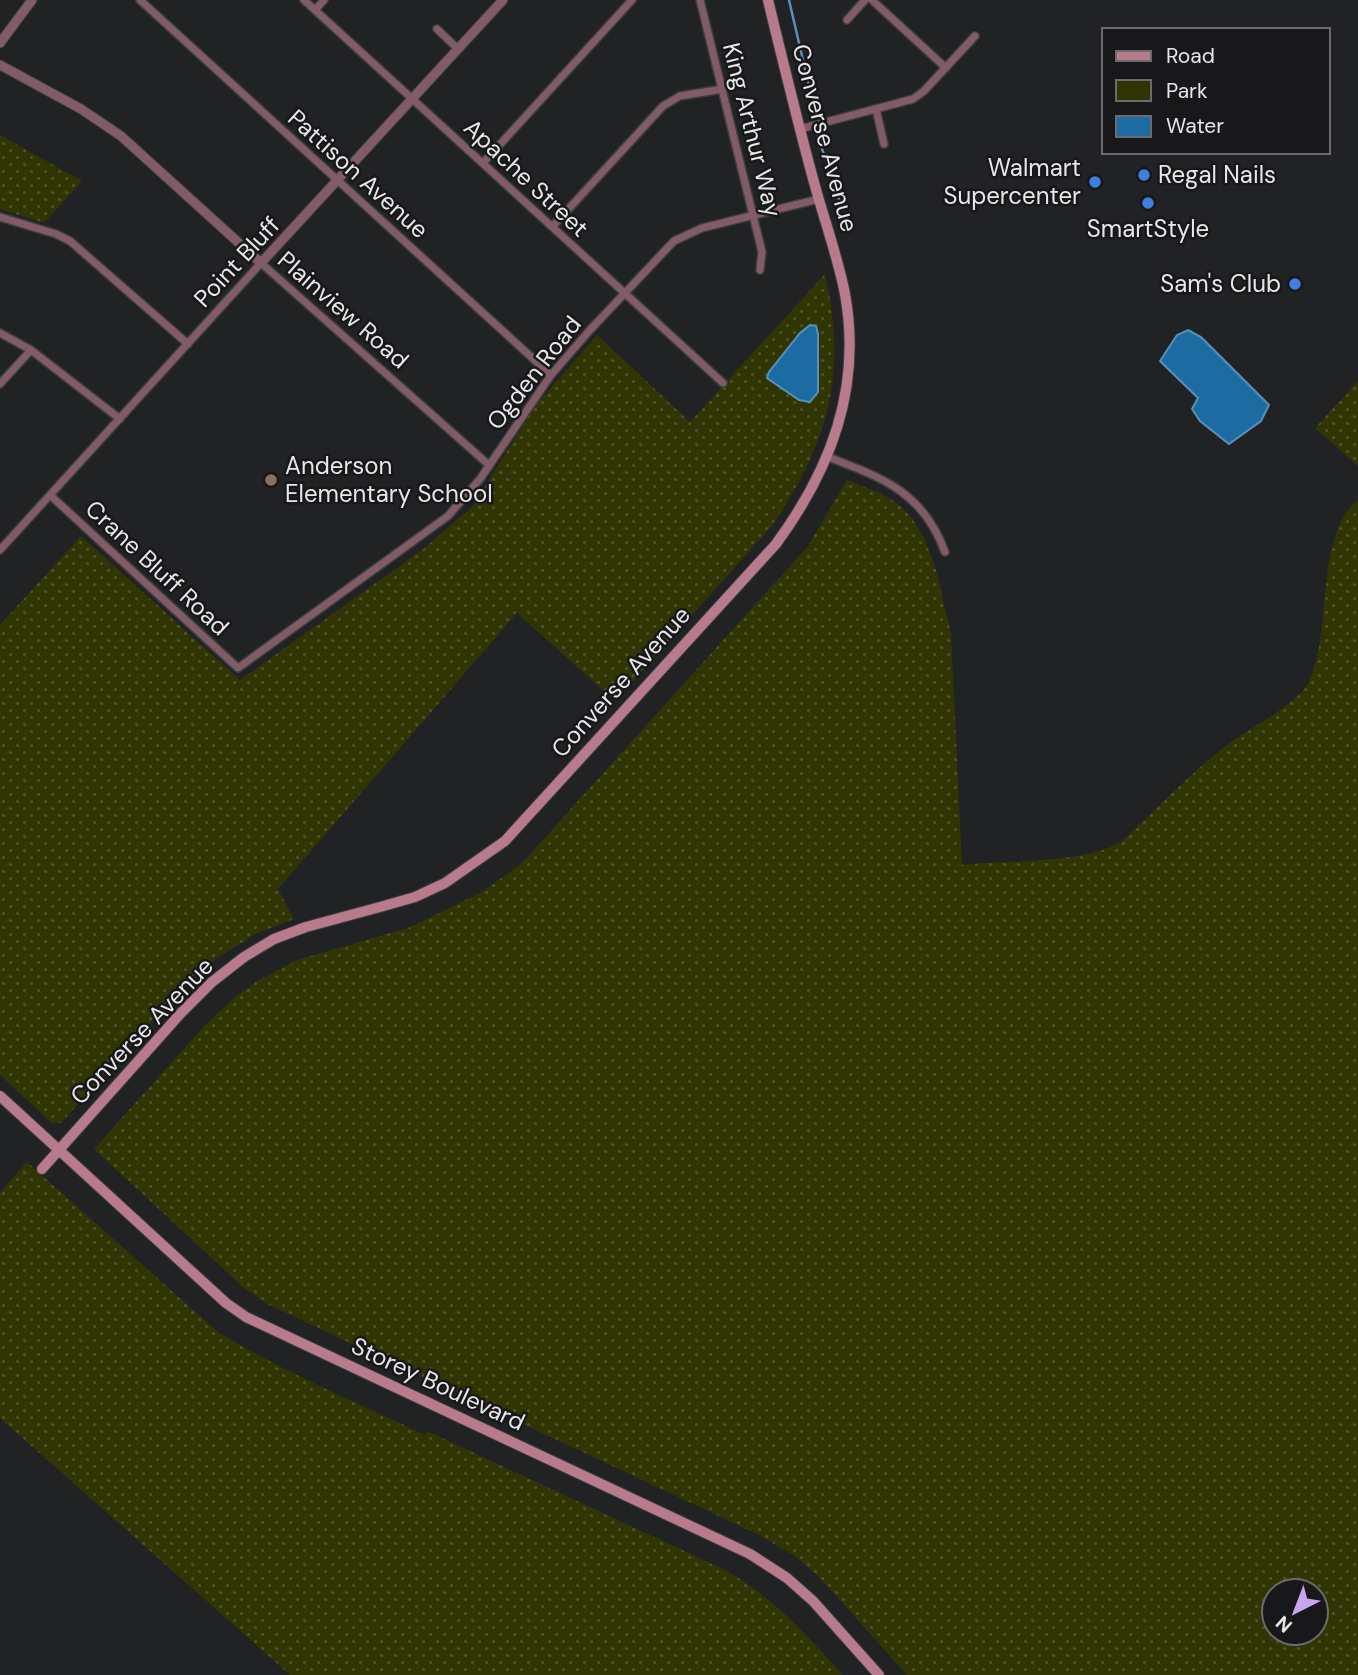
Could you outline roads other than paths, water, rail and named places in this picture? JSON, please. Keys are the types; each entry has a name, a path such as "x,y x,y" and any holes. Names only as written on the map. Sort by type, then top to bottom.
{"main road":[{"name":"Converse Avenue","path":"42,1169 181,1013 212,982 244,957 274,939 306,927 415,897 445,883 505,841 776,544 811,491 828,457 847,391 850,334 844,292 768,0"},
{"name":"Storey Boulevard","path":"0,1096 226,1303 246,1317 750,1554 787,1578 813,1601 878,1675"}],"street":[{"path":"0,43 32,0"},
{"name":"Pattison Avenue","path":"140,0 551,375"},
{"name":"Apache Street","path":"304,0 723,383"},
{"path":"315,10 324,0"},
{"name":"Point Bluff","path":"0,550 503,0"},
{"path":"482,163 632,0"},
{"name":"King Arthur Way","path":"700,0 762,252 760,270"},
{"path":"847,20 864,0"},
{"path":"872,0 946,68"},
{"path":"437,29 458,49"},
{"path":"800,129 912,99 924,91 975,36"},
{"name":"Plainview Road","path":"0,65 112,129 489,465"},
{"path":"552,227 663,106 680,96 723,89"},
{"path":"876,109 884,144"},
{"name":"Ogden Road","path":"238,668 433,529 464,500 551,375 664,250 685,234 752,214 819,199"},
{"path":"0,217 70,241 188,344"},
{"path":"0,332 31,350 120,419"},
{"path":"0,384 31,350"},
{"path":"828,457 875,475 910,498 935,528 945,552"},
{"name":"Crane Bluff Road","path":"50,495 238,668"}],"water":[{"path":"810,325 816,326 818,334 818,392 810,402 799,400 767,378 800,333"},
{"path":"1188,330 1201,337 1269,405 1261,421 1229,444 1200,421 1192,409 1198,398 1160,361 1177,335"}],"waterway":[{"path":"789,0 816,116"},
{"path":"816,131 841,205"}],"place":[{"name":"Regal Nails","path":"1144,175"},
{"name":"Walmart Supercenter","path":"1095,182"},
{"name":"SmartStyle","path":"1148,203"},
{"name":"Sam's Club","path":"1295,284"},
{"name":"Anderson Elementary School","path":"271,480"}]}
